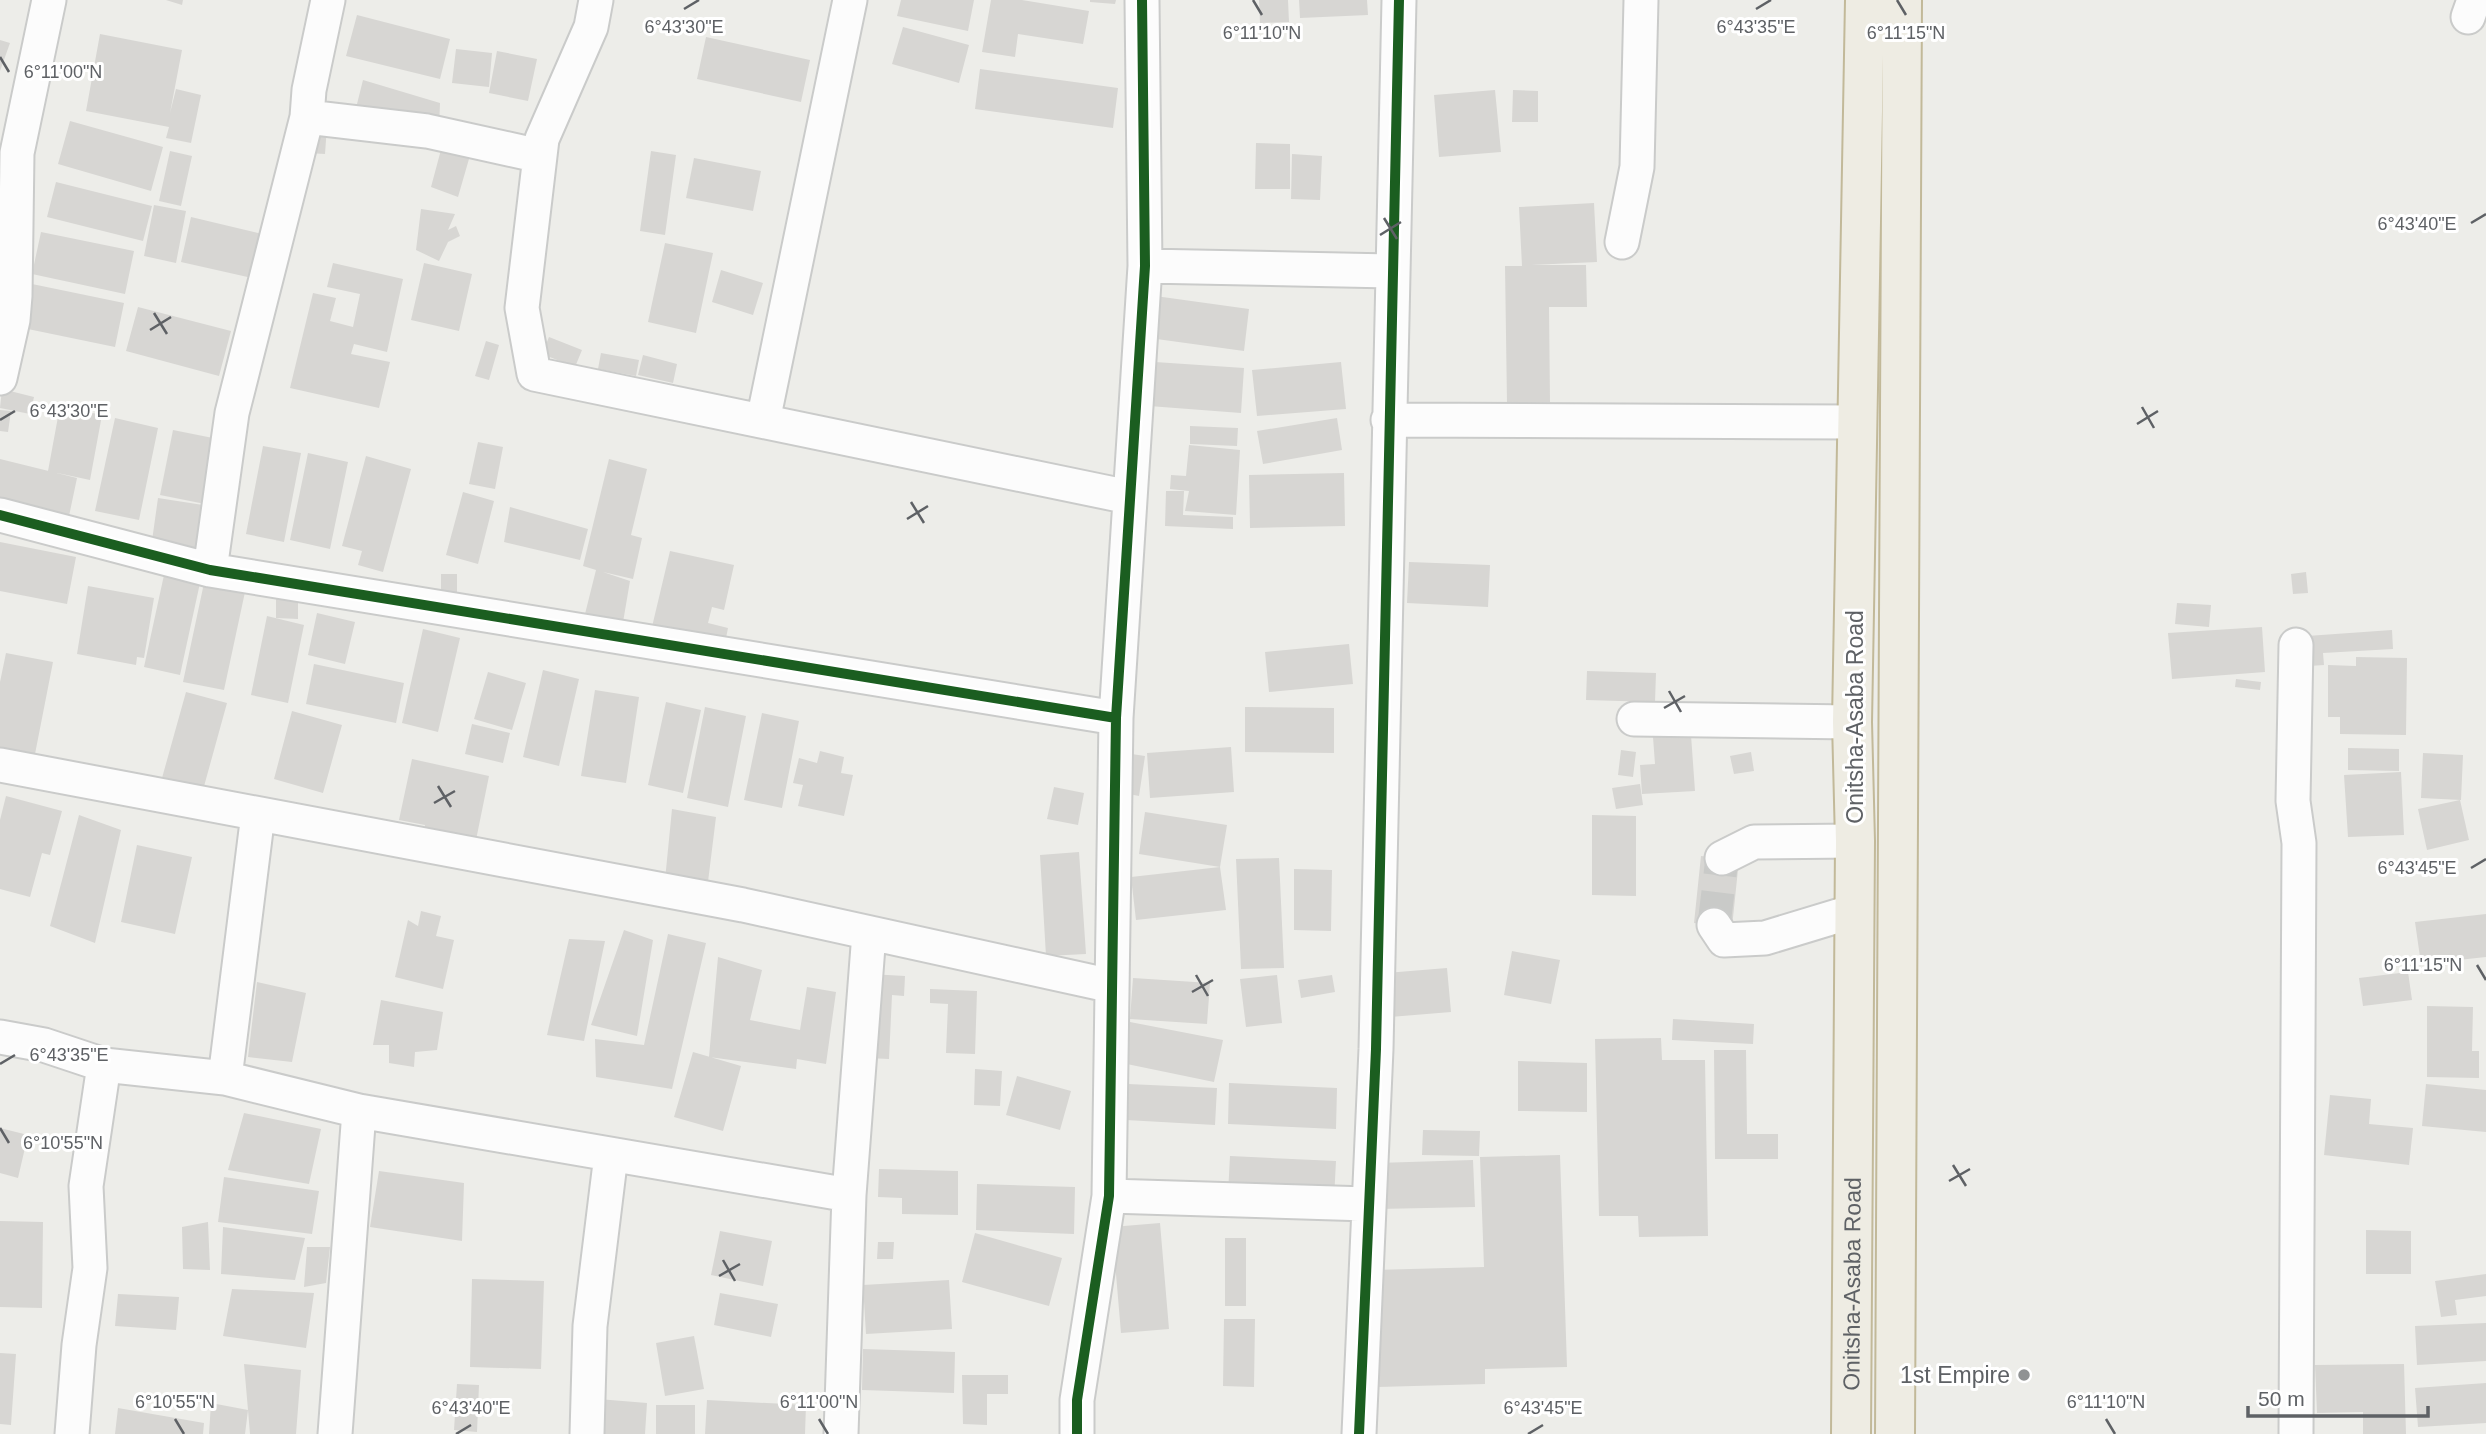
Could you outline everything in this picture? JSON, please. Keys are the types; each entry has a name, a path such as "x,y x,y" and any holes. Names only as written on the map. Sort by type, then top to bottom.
{"highway":[{"name":"Onitsha-Asaba Road","path":"1851,1434 1855,841 1852,722 1865,0"},
{"path":"1895,1434 1902,0"},
{"path":"1853,981 1896,971"}],"street":[{"path":"0,378 13,320 8,214 17,153 49,0"},
{"path":"210,570 232,413 307,117 309,90 328,0"},
{"path":"596,0 590,27 542,139 522,308 534,374 1129,497"},
{"path":"763,421 850,0"},
{"path":"1077,1434 1077,1400 1110,1196 1116,718 1145,266 1142,0"},
{"path":"1359,1434 1367,1204 1376,1049 1399,0"},
{"path":"1622,242 1637,167 1641,0"},
{"path":"307,117 427,131 540,156"},
{"path":"1145,266 1391,271"},
{"path":"1388,420 1858,422"},
{"path":"0,515 210,570 1116,718"},
{"path":"2296,645 2293,775 2299,843 2296,1434"},
{"path":"1634,719 1852,722"},
{"path":"0,765 743,905 1112,986"},
{"path":"225,1078 258,814"},
{"path":"1722,858 1754,842 1855,841"},
{"path":"1714,925 1724,940 1765,938 1854,911"},
{"path":"841,1434 849,1195 869,933"},
{"path":"0,1037 44,1045 104,1065 225,1078 359,1111 849,1195"},
{"path":"72,1434 90,1268 86,1186 104,1065"},
{"path":"335,1434 359,1111"},
{"path":"587,1434 590,1326 611,1155"},
{"path":"1110,1196 1367,1204"}],"building":[{"path":"166,0 183,0 182,5"},
{"path":"901,0 974,0 968,31 897,16"},
{"path":"991,0 1022,0 1089,11 1083,44 1018,34 1015,57 982,52"},
{"path":"1090,0 1116,0 1115,4"},
{"path":"1259,0 1288,0 1289,22 1260,23"},
{"path":"1299,0 1367,0 1368,15 1300,18"},
{"path":"357,15 450,39 440,79 346,56"},
{"path":"903,27 969,45 959,83 892,64"},
{"path":"100,34 182,50 170,113 176,89 201,95 191,143 166,138 169,127 86,111"},
{"path":"706,37 810,60 801,102 697,79"},
{"path":"0,40 10,43 0,71"},
{"path":"456,49 492,53 489,87 452,83"},
{"path":"497,51 537,59 528,101 489,93"},
{"path":"980,69 1118,88 1113,128 975,109"},
{"path":"363,80 440,103 439,129 354,116"},
{"path":"1495,90 1501,152 1439,157 1434,95"},
{"path":"1513,90 1538,91 1538,122 1512,122"},
{"path":"70,121 163,147 151,191 58,164"},
{"path":"310,125 327,126 325,154 308,153"},
{"path":"1256,143 1290,144 1290,189 1255,189"},
{"path":"442,146 471,152 458,197 431,187"},
{"path":"170,151 192,156 181,206 159,201"},
{"path":"651,151 676,155 665,235 640,231"},
{"path":"1292,154 1322,156 1320,200 1291,199"},
{"path":"694,158 761,171 753,211 686,198"},
{"path":"56,182 152,206 143,241 47,217"},
{"path":"1594,203 1597,262 1531,265 1586,265 1587,307 1549,307 1550,402 1507,403 1505,266 1522,266 1519,207"},
{"path":"154,205 186,211 176,263 144,256"},
{"path":"421,209 455,214 448,230 456,226 460,236 448,242 439,261 416,250"},
{"path":"191,217 262,234 252,278 181,262"},
{"path":"41,232 134,251 125,294 32,274"},
{"path":"665,243 713,253 696,333 648,322"},
{"path":"333,263 403,279 387,352 354,344 351,354 390,362 379,408 290,388 313,293 336,298 330,321 353,327 360,294 327,287"},
{"path":"424,263 472,274 459,331 411,320"},
{"path":"721,270 763,283 753,315 712,302"},
{"path":"32,284 124,303 115,347 23,328"},
{"path":"1148,295 1249,309 1244,351 1142,337"},
{"path":"138,307 231,331 219,376 126,351"},
{"path":"549,337 582,350 575,367 542,354"},
{"path":"486,341 499,345 489,380 475,376"},
{"path":"601,353 639,360 636,376 598,369"},
{"path":"643,355 677,364 673,383 638,375"},
{"path":"1155,362 1244,368 1241,413 1136,405"},
{"path":"1341,362 1346,409 1257,416 1252,370"},
{"path":"2,389 34,397 30,414 0,408"},
{"path":"60,406 102,415 90,480 48,471"},
{"path":"0,410 11,411 8,432 0,431"},
{"path":"115,418 158,428 139,520 95,511"},
{"path":"1337,418 1342,450 1263,464 1257,431"},
{"path":"1190,426 1238,428 1237,446 1190,444"},
{"path":"173,430 218,439 205,504 160,495"},
{"path":"478,442 503,447 495,489 469,484"},
{"path":"1189,445 1240,450 1236,515 1185,511 1189,491 1170,489 1171,475 1186,476"},
{"path":"263,446 301,453 284,542 246,534"},
{"path":"308,453 348,462 330,549 290,540"},
{"path":"366,456 411,469 383,572 358,565 362,551 342,546"},
{"path":"0,459 77,478 69,516 0,502"},
{"path":"609,459 647,469 631,535 642,538 633,579 603,572 630,581 621,634 582,626 596,570 583,566"},
{"path":"1344,473 1345,526 1250,528 1249,475"},
{"path":"1166,491 1184,491 1183,515 1233,517 1233,529 1165,526"},
{"path":"463,492 494,501 478,564 446,555"},
{"path":"158,498 203,505 196,555 151,548"},
{"path":"510,507 588,529 580,560 504,542"},
{"path":"0,542 76,557 67,604 0,591"},
{"path":"670,551 734,565 724,610 712,607 708,623 728,628 724,648 651,631"},
{"path":"1409,562 1490,565 1488,607 1407,603"},
{"path":"2306,572 2308,593 2293,594 2291,574"},
{"path":"441,574 457,574 457,595 441,595"},
{"path":"164,575 200,583 180,675 144,667"},
{"path":"204,583 245,592 224,690 183,682"},
{"path":"88,586 154,598 144,658 137,657 136,665 77,654"},
{"path":"276,596 298,598 298,619 276,618"},
{"path":"2177,603 2211,605 2209,627 2175,624"},
{"path":"317,613 355,622 345,664 308,655"},
{"path":"267,616 304,625 288,703 251,695"},
{"path":"2262,627 2265,672 2172,679 2168,633"},
{"path":"423,629 460,638 438,732 402,723"},
{"path":"2392,630 2393,649 2323,653 2324,665 2309,666 2307,636"},
{"path":"1349,644 1353,684 1269,692 1265,652"},
{"path":"6,653 53,662 35,754 0,747 0,682"},
{"path":"2356,657 2407,658 2406,735 2340,734 2340,717 2328,717 2328,665 2356,666"},
{"path":"314,664 404,683 396,723 306,704"},
{"path":"543,670 579,679 559,766 523,757"},
{"path":"1587,671 1656,673 1655,702 1586,700"},
{"path":"488,672 526,683 512,730 474,719"},
{"path":"2236,679 2261,682 2260,690 2235,687"},
{"path":"595,690 639,697 626,783 581,776"},
{"path":"186,692 227,703 203,790 162,778"},
{"path":"666,702 701,710 683,793 648,785"},
{"path":"705,707 746,716 728,807 687,798"},
{"path":"1245,707 1334,708 1334,753 1245,752"},
{"path":"292,711 342,725 323,793 274,779"},
{"path":"762,713 799,721 782,808 744,800"},
{"path":"472,724 510,733 503,763 465,754"},
{"path":"1691,735 1695,791 1642,794 1640,765 1655,764 1653,737"},
{"path":"1231,747 1234,792 1150,798 1147,753"},
{"path":"2348,748 2399,749 2399,771 2348,770"},
{"path":"1621,750 1636,752 1633,777 1618,775"},
{"path":"820,751 844,757 841,773 853,775 844,816 798,806 803,785 793,783 799,758 817,763"},
{"path":"1751,752 1754,771 1734,774 1730,756"},
{"path":"1125,753 1145,756 1139,796 1119,792"},
{"path":"2423,753 2463,755 2461,800 2421,798"},
{"path":"412,759 489,776 476,840 423,839 425,825 399,820"},
{"path":"2401,772 2404,835 2348,837 2344,775"},
{"path":"1640,784 1643,805 1616,809 1612,788"},
{"path":"1054,787 1084,793 1078,825 1047,819"},
{"path":"6,796 62,811 50,855 42,853 30,897 0,889 0,820"},
{"path":"2460,800 2469,840 2427,850 2418,809"},
{"path":"672,809 716,817 706,898 664,890"},
{"path":"1145,812 1227,825 1220,867 1139,854"},
{"path":"79,815 121,830 95,943 50,926"},
{"path":"1592,815 1636,816 1636,896 1592,895"},
{"path":"137,845 192,857 175,934 121,922"},
{"path":"1079,852 1086,954 1046,956 1040,855"},
{"path":"1701,856 1739,860 1732,927 1694,923"},
{"path":"1279,858 1284,968 1241,969 1236,859"},
{"path":"1220,867 1226,910 1136,920 1131,877"},
{"path":"1294,869 1332,870 1331,931 1294,930"},
{"path":"421,911 441,916 436,936 454,940 443,989 395,977 408,920 418,926"},
{"path":"2486,914 2486,957 2421,964 2415,922"},
{"path":"624,930 653,940 637,1036 591,1025"},
{"path":"668,934 706,943 672,1089 596,1077 595,1039 644,1045"},
{"path":"569,939 605,941 584,1041 547,1035"},
{"path":"1512,951 1560,960 1551,1004 1504,995"},
{"path":"718,957 762,970 750,1020 800,1030 807,987 836,992 826,1064 797,1059 796,1069 709,1057"},
{"path":"1447,968 1451,1012 1390,1017 1386,973"},
{"path":"2408,972 2412,1000 2363,1006 2359,978"},
{"path":"870,974 905,976 904,996 892,995 889,1059 867,1058"},
{"path":"1277,975 1282,1023 1246,1027 1240,979"},
{"path":"1332,975 1335,992 1301,998 1298,980"},
{"path":"1133,978 1210,983 1207,1024 1130,1019"},
{"path":"257,982 306,993 292,1062 248,1057"},
{"path":"930,989 977,991 975,1054 946,1053 948,1004 930,1003"},
{"path":"381,1000 443,1012 437,1050 415,1052 414,1067 389,1063 389,1045 373,1045"},
{"path":"2427,1006 2473,1007 2472,1051 2479,1051 2479,1078 2427,1077"},
{"path":"1673,1019 1754,1024 1753,1044 1672,1040"},
{"path":"1130,1022 1223,1040 1214,1082 1122,1063"},
{"path":"1661,1038 1662,1060 1705,1060 1708,1236 1639,1237 1638,1216 1599,1216 1595,1039"},
{"path":"1714,1050 1746,1050 1747,1134 1778,1134 1778,1159 1715,1159"},
{"path":"693,1052 741,1066 723,1131 674,1117"},
{"path":"1518,1061 1587,1063 1587,1112 1518,1111"},
{"path":"975,1069 1002,1071 1000,1106 974,1105"},
{"path":"1017,1076 1071,1091 1060,1130 1006,1115"},
{"path":"1229,1083 1337,1088 1336,1129 1228,1124"},
{"path":"1128,1084 1217,1088 1215,1125 1126,1120"},
{"path":"2426,1084 2486,1090 2486,1132 2422,1126"},
{"path":"2330,1095 2371,1099 2369,1124 2413,1128 2409,1165 2324,1155"},
{"path":"244,1113 321,1129 309,1184 228,1170"},
{"path":"0,1128 28,1135 18,1178 0,1173"},
{"path":"1423,1130 1480,1131 1479,1156 1422,1155"},
{"path":"1560,1155 1567,1367 1485,1369 1485,1384 1378,1387 1374,1270 1484,1267 1480,1157"},
{"path":"1230,1156 1336,1161 1334,1199 1228,1194"},
{"path":"1473,1160 1475,1207 1378,1209 1377,1163"},
{"path":"879,1169 958,1171 958,1215 902,1214 902,1198 878,1197"},
{"path":"379,1171 464,1183 462,1241 370,1227"},
{"path":"224,1177 319,1191 312,1234 218,1222"},
{"path":"977,1184 1075,1187 1074,1234 976,1230"},
{"path":"0,1221 43,1222 42,1308 0,1307"},
{"path":"208,1222 210,1270 183,1269 182,1227"},
{"path":"1160,1223 1169,1329 1121,1333 1112,1227"},
{"path":"223,1227 305,1238 295,1280 221,1274"},
{"path":"2366,1230 2411,1231 2411,1274 2366,1274"},
{"path":"720,1231 772,1241 763,1286 711,1275"},
{"path":"975,1233 1062,1258 1049,1306 962,1282"},
{"path":"1225,1238 1246,1238 1246,1306 1225,1306"},
{"path":"878,1242 894,1242 893,1259 877,1259"},
{"path":"307,1247 330,1247 326,1283 304,1287"},
{"path":"2486,1274 2486,1296 2455,1300 2457,1315 2441,1317 2435,1281"},
{"path":"472,1279 544,1281 541,1369 470,1367"},
{"path":"949,1280 952,1329 866,1334 863,1285"},
{"path":"232,1289 314,1293 306,1348 223,1336"},
{"path":"720,1293 778,1304 771,1337 714,1325"},
{"path":"118,1294 179,1297 176,1330 115,1326"},
{"path":"1224,1319 1255,1319 1254,1387 1223,1386"},
{"path":"2486,1323 2486,1361 2417,1365 2415,1326"},
{"path":"694,1336 704,1389 665,1396 656,1343"},
{"path":"863,1349 955,1352 954,1393 862,1390"},
{"path":"0,1353 16,1354 11,1425 0,1424"},
{"path":"244,1364 301,1370 296,1434 250,1434"},
{"path":"2404,1364 2406,1434 2363,1434 2363,1412 2317,1413 2315,1365"},
{"path":"962,1375 1008,1375 1008,1394 987,1394 987,1425 963,1424"},
{"path":"2486,1383 2486,1423 2418,1427 2415,1388"},
{"path":"457,1384 479,1385 477,1432 454,1430"},
{"path":"598,1399 647,1403 645,1434 596,1434"},
{"path":"707,1400 806,1405 805,1434 705,1434"},
{"path":"211,1403 248,1410 245,1434 209,1434"},
{"path":"656,1405 695,1405 695,1434 656,1434"},
{"path":"118,1408 204,1423 203,1434 115,1434"}],"tunnel":[{"path":"1714,925 1722,858"}],"cycle path":[{"path":"1077,1434 1077,1400 1109,1196 1116,718 1145,266 1142,0"},
{"path":"1359,1434 1376,1049 1399,0"},
{"path":"0,515 210,570 1116,718"}],"place":[{"name":"1st Empire","path":"2024,1375"}]}
